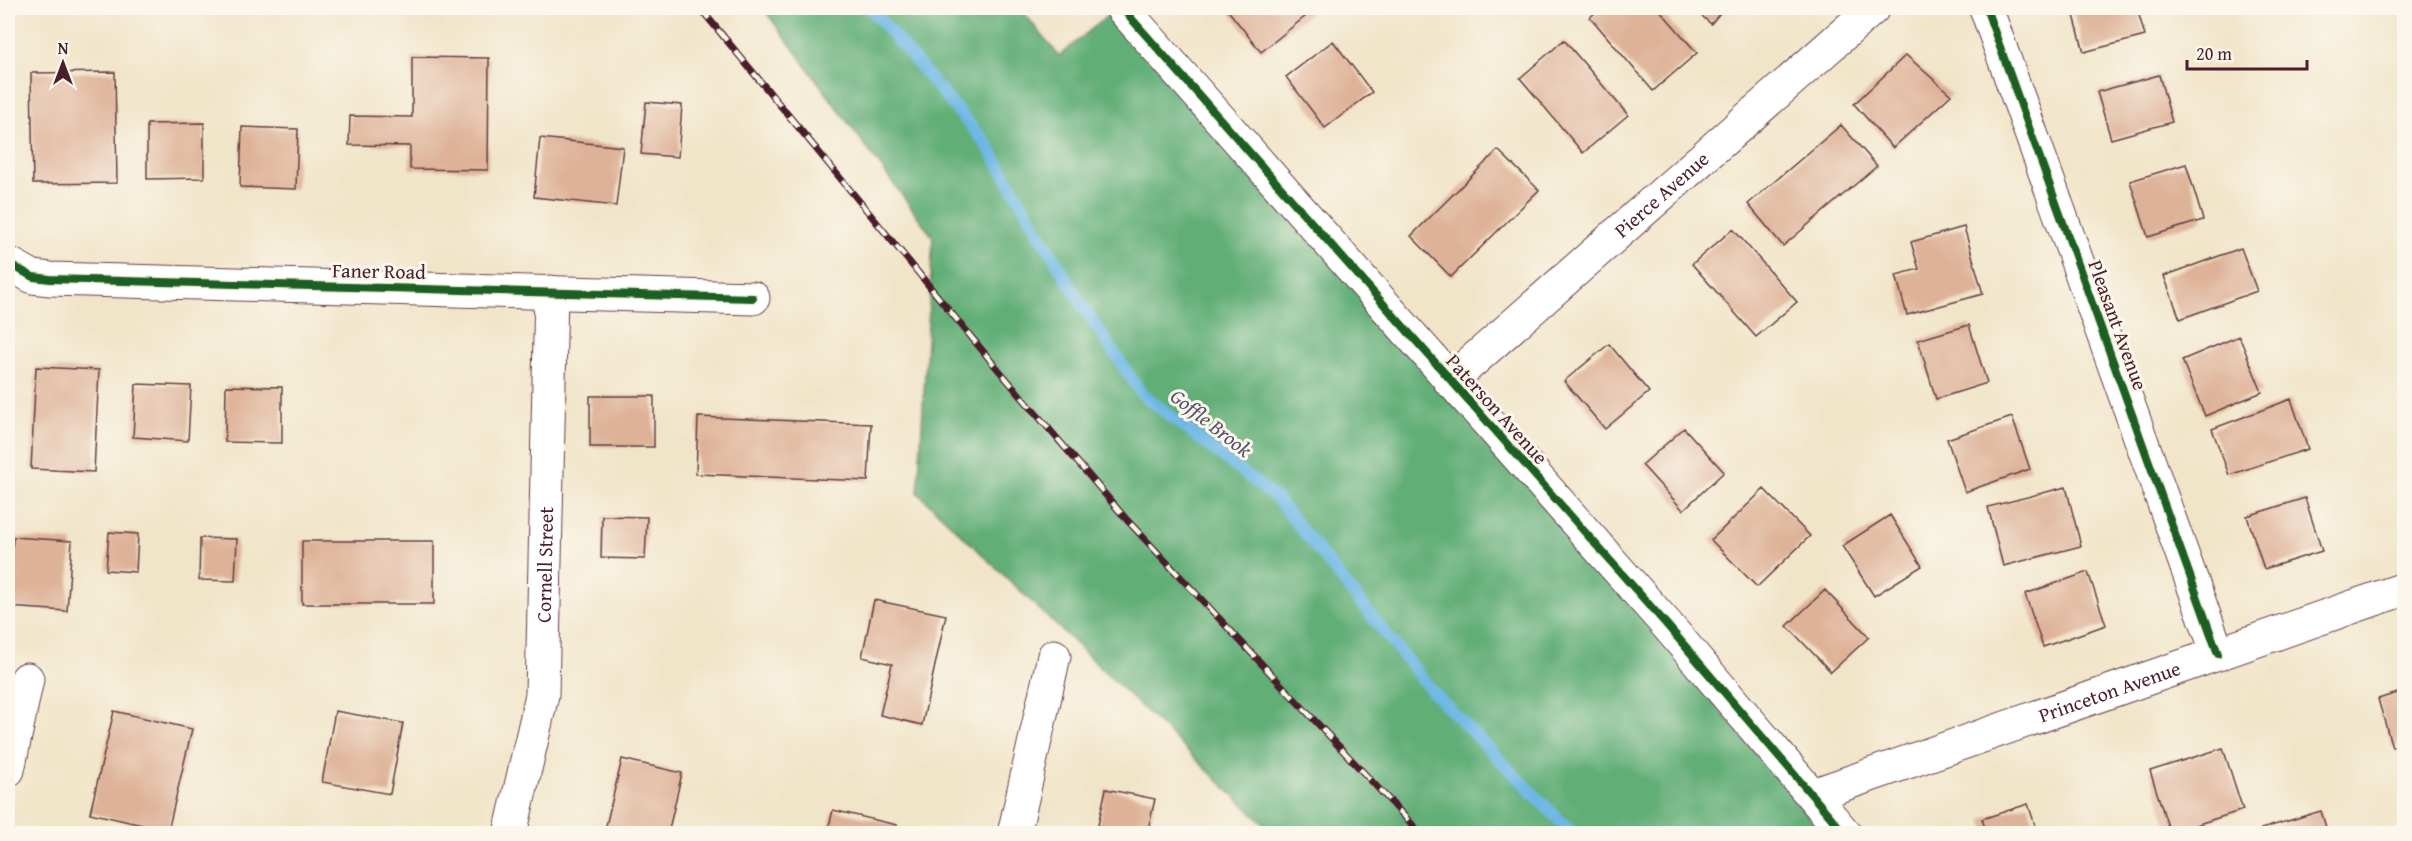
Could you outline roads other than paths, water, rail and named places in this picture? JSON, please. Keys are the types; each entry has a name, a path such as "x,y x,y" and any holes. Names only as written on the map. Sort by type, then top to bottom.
{"street":[{"name":"Paterson Avenue","path":"1122,8 1674,634 1845,834"},
{"name":"Pierce Avenue","path":"1450,381 1873,8"},
{"name":"Pleasant Avenue","path":"1986,8 2218,654"},
{"name":"Faner Road","path":"8,263 33,277 50,279 753,298"},
{"name":"Cornell Street","path":"510,834 542,695 551,292"},
{"name":"Princeton Avenue","path":"1813,795 2404,589"},
{"path":"1014,834 1054,656"},
{"path":"8,770 27,679"}],"waterway":[{"name":"Goffle Brook","path":"870,8 988,146 1080,302 1142,394 1277,499 1431,690 1573,834"}],"railway":[{"path":"700,8 991,361 1127,520 1421,834"}]}
